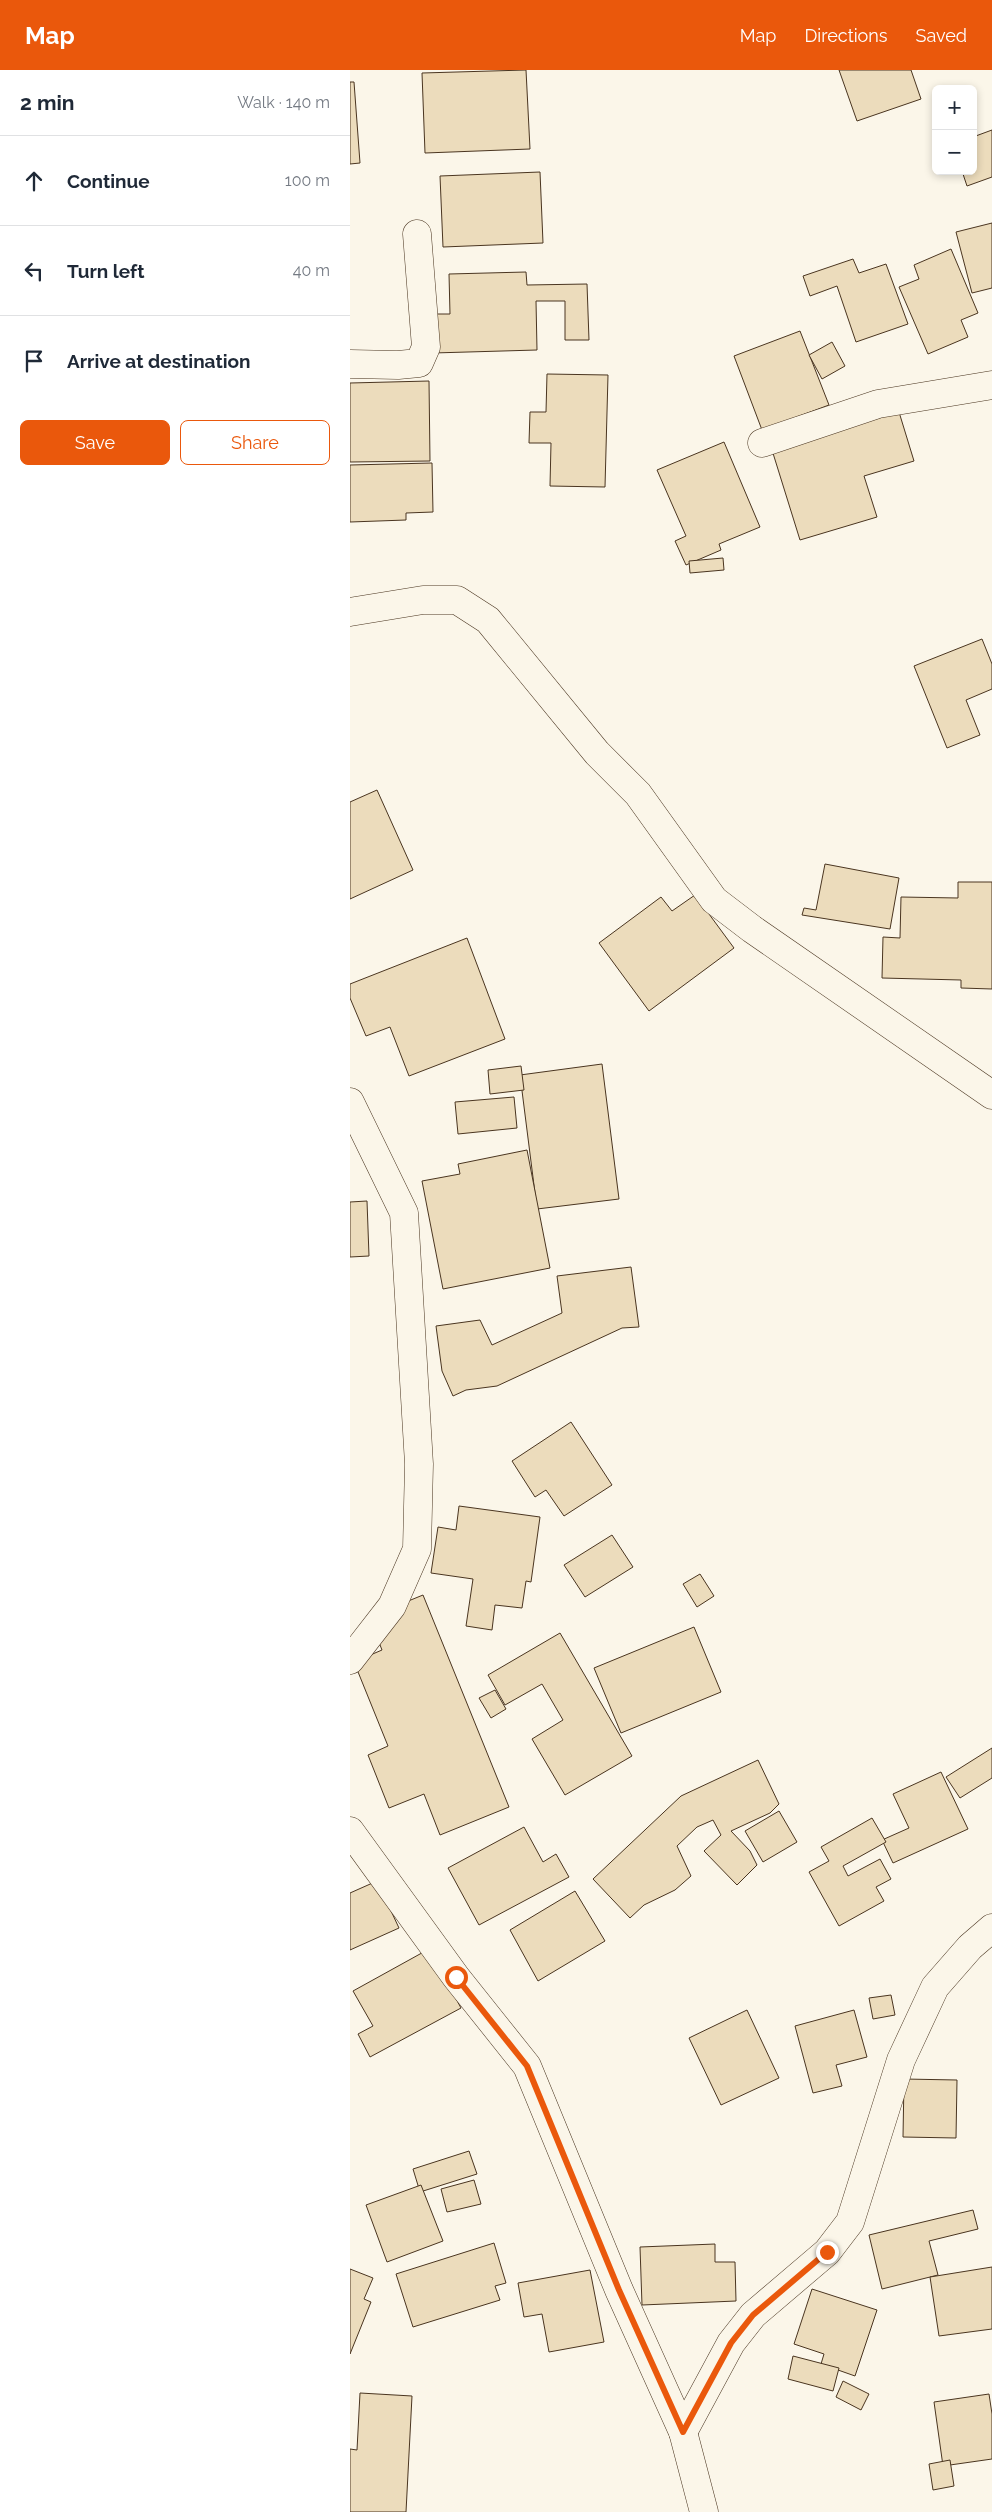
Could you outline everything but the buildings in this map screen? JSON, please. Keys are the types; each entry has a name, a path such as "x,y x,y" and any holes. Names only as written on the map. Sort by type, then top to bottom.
{"street":[{"path":"350,364 398,365 419,363 426,347 417,234"},
{"path":"762,443 878,404 992,385"},
{"path":"350,612 423,600 456,600 488,620 596,753 638,794 714,900 752,929 992,1095"},
{"path":"350,1102 404,1213 420,1464 417,1549 392,1606 350,1660"},
{"path":"350,1830 456,1977 527,2066 619,2290 683,2432 704,2512"},
{"path":"683,2432 731,2343 753,2315 827,2252 850,2222 900,2060 935,1987 970,1947 992,1928"}],"route":[{"path":"456,1977 527,2066 619,2290 683,2432 731,2343 753,2315 796,2281 827,2252"}]}
